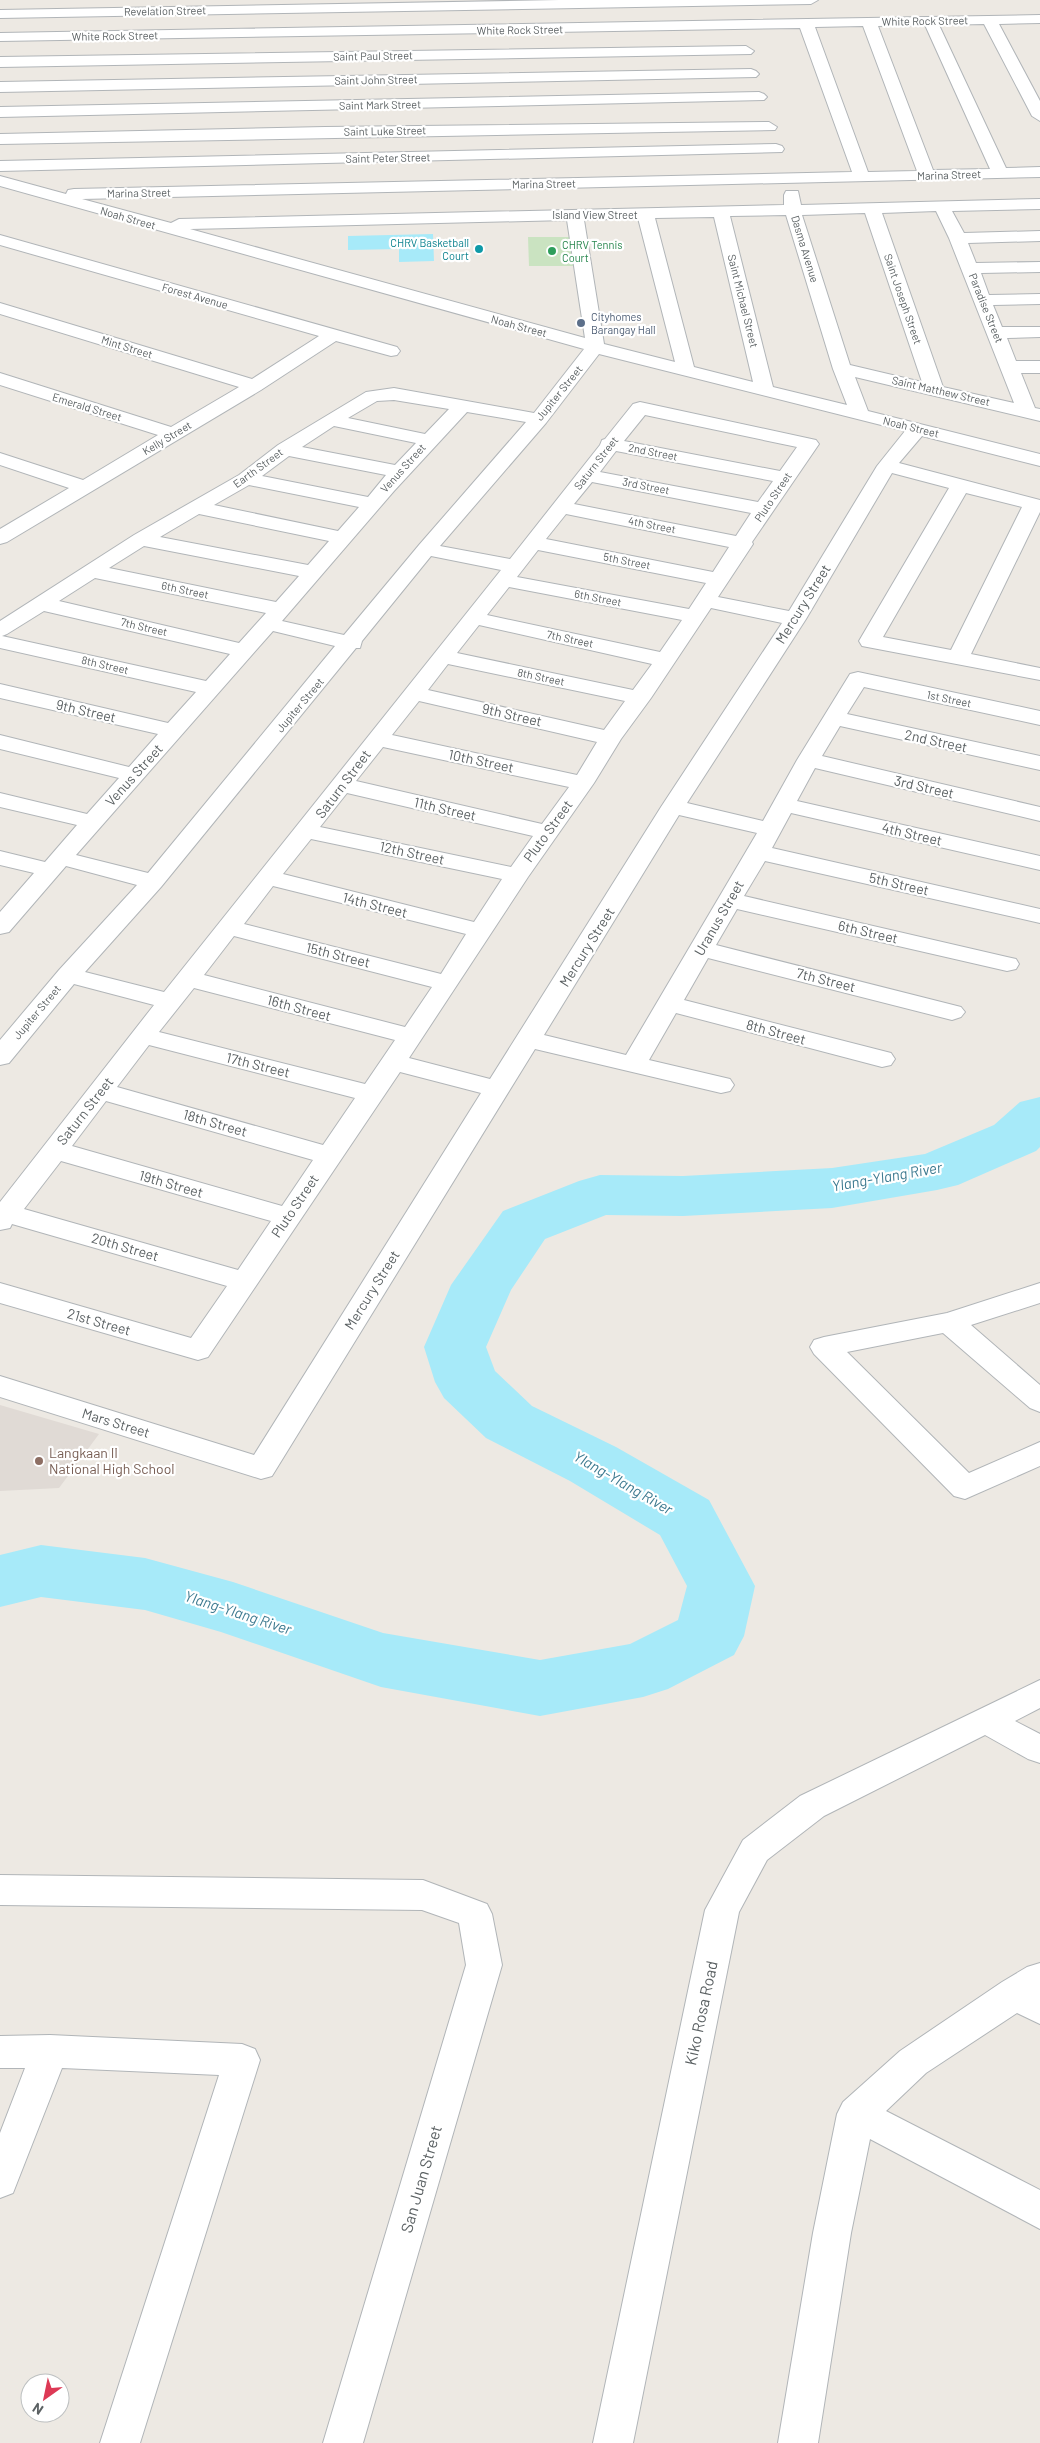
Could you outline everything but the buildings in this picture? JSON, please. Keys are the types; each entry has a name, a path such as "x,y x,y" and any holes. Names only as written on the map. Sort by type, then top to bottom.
{"street":[{"path":"0,7 8,0"},
{"name":"Revelation Street","path":"0,14 811,0"},
{"path":"561,3 566,29"},
{"name":"White Rock Street","path":"0,37 566,29 1040,19"},
{"path":"989,20 1040,116"},
{"path":"930,21 1000,173"},
{"path":"869,22 927,176"},
{"path":"806,24 862,177"},
{"name":"Dasma Avenue","path":"738,26 751,74 776,149 790,179 793,211 842,369 860,415"},
{"path":"325,33 326,189"},
{"name":"Saint Paul Street","path":"0,62 746,52"},
{"name":"Saint John Street","path":"0,87 751,74"},
{"name":"Saint Mark Street","path":"0,112 760,97"},
{"name":"Saint Luke Street","path":"0,139 325,132 769,127"},
{"name":"Saint Peter Street","path":"0,166 776,149"},
{"name":"Marina Street","path":"48,194 1040,172"},
{"name":"Noah Street","path":"0,181 595,347 1040,460"},
{"name":"Island View Street","path":"151,224 1040,204"},
{"name":"Paradise Street","path":"941,206 958,238 1009,368 1032,408"},
{"name":"Saint Joseph Street","path":"872,209 934,389"},
{"name":"Saint Michael Street","path":"721,212 765,391"},
{"path":"573,214 576,221 595,347"},
{"path":"646,214 686,370"},
{"path":"958,238 1040,236"},
{"name":"Forest Avenue","path":"0,240 391,352"},
{"path":"970,268 1040,267"},
{"path":"982,300 1040,298"},
{"name":"Mint Street","path":"0,308 254,386"},
{"path":"996,333 1040,332"},
{"name":"Kelly Street","path":"0,538 254,386 333,335"},
{"name":"Jupiter Street","path":"0,1057 68,975 153,882 352,643 426,549 539,419 595,347"},
{"path":"1009,368 1040,366"},
{"name":"Saint Matthew Street","path":"842,369 1032,408"},
{"name":"Emerald Street","path":"0,380 173,434"},
{"name":"Earth Street","path":"0,630 141,539 246,479 285,449 330,420 374,396 383,393 539,419"},
{"name":"Venus Street","path":"2,921 56,864 314,572 370,503 428,440 463,406"},
{"name":"Pluto Street","path":"198,1350 482,931 517,875 583,783 610,738 640,698 808,444 640,408"},
{"name":"Saturn Street","path":"3,1217 229,927 308,831 413,693 640,408"},
{"path":"330,420 428,440"},
{"name":"Mercury Street","path":"261,1468 673,807 794,618 887,466 917,429"},
{"name":"2nd Street","path":"610,444 786,478"},
{"path":"285,449 399,472"},
{"path":"0,460 85,488"},
{"path":"887,466 1036,505 958,658"},
{"name":"3rd Street","path":"587,475 764,509"},
{"path":"246,479 370,503"},
{"path":"961,485 870,641 958,658 1038,669"},
{"name":"4th Street","path":"561,507 743,544"},
{"path":"198,508 342,538"},
{"path":"141,539 314,572"},
{"name":"5th Street","path":"534,543 719,579"},
{"path":"426,549 508,573"},
{"name":"6th Street","path":"92,571 274,617"},
{"name":"6th Street","path":"508,573 700,608"},
{"name":"7th Street","path":"43,604 244,650"},
{"path":"700,608 794,618"},
{"path":"274,617 352,643"},
{"name":"7th Street","path":"474,618 665,660"},
{"name":"8th Street","path":"0,642 210,689"},
{"name":"8th Street","path":"443,657 640,698"},
{"name":"1st Street","path":"858,679 1040,718"},
{"name":"Uranus Street","path":"633,1064 758,852 808,760 858,679"},
{"name":"9th Street","path":"0,691 173,731"},
{"name":"9th Street","path":"413,693 610,738"},
{"name":"2nd Street","path":"833,718 1040,763"},
{"name":"10th Street","path":"378,738 583,783"},
{"path":"0,742 134,775"},
{"name":"3rd Street","path":"808,760 1040,814"},
{"name":"11th Street","path":"342,785 548,832"},
{"path":"0,800 93,822"},
{"name":"4th Street","path":"784,805 1040,863"},
{"path":"673,807 770,828"},
{"name":"12th Street","path":"308,831 517,875"},
{"name":"5th Street","path":"758,852 1040,916"},
{"path":"0,858 56,864 153,882"},
{"name":"14th Street","path":"268,878 482,931"},
{"name":"6th Street","path":"729,900 1007,964"},
{"name":"15th Street","path":"229,927 447,983"},
{"name":"7th Street","path":"701,949 952,1012"},
{"path":"68,975 170,1002"},
{"name":"16th Street","path":"189,979 410,1036"},
{"name":"8th Street","path":"670,1004 882,1059"},
{"name":"17th Street","path":"144,1036 371,1094"},
{"path":"529,1040 721,1085"},
{"path":"393,1062 498,1089"},
{"name":"18th Street","path":"101,1091 330,1156"},
{"name":"19th Street","path":"55,1150 288,1217"},
{"name":"20th Street","path":"3,1217 244,1281"},
{"path":"1040,1293 949,1322 824,1347 965,1488 1040,1452"},
{"name":"21st Street","path":"0,1294 198,1350"},
{"path":"949,1322 1040,1401"},
{"name":"Mars Street","path":"0,1386 261,1468"},
{"name":"Kiko Rosa Road","path":"613,2443 722,1910 755,1850 812,1806 1040,1693"},
{"path":"985,1720 1040,1750"},
{"name":"San Juan Street","path":"0,1890 423,1895 475,1914 484,1965 343,2443"},
{"path":"798,2443 832,2233 856,2114 913,2062 1032,1993"},
{"path":"0,2052 50,2051 242,2060 120,2443"},
{"path":"0,2181 50,2051"},
{"path":"856,2114 1011,2193 1040,2211"}],"shaded area":[{"name":"Langkaan II National High School","path":"0,1405 99,1434 59,1488 0,1491"}],"green space":[{"name":"CHRV Tennis Court","path":"528,237 574,237 576,266 529,266"}],"water":[{"path":"433,234 434,261 399,262 399,249 348,250 348,236"}],"waterway":[{"name":"Ylang-Ylang River","path":"0,1581 41,1571 145,1584 233,1609 381,1660 540,1688 643,1669 709,1636 721,1586 685,1518 593,1464 509,1422 467,1382 455,1347 482,1285 524,1225 600,1195 683,1196 832,1188 937,1171 1015,1138 1040,1115"}],"place":[{"name":"CHRV Basketball Court","path":"479,249"},
{"name":"CHRV Tennis Court","path":"552,251"},
{"name":"Cityhomes Barangay Hall","path":"581,323"},
{"name":"Langkaan II National High School","path":"39,1461"}]}
